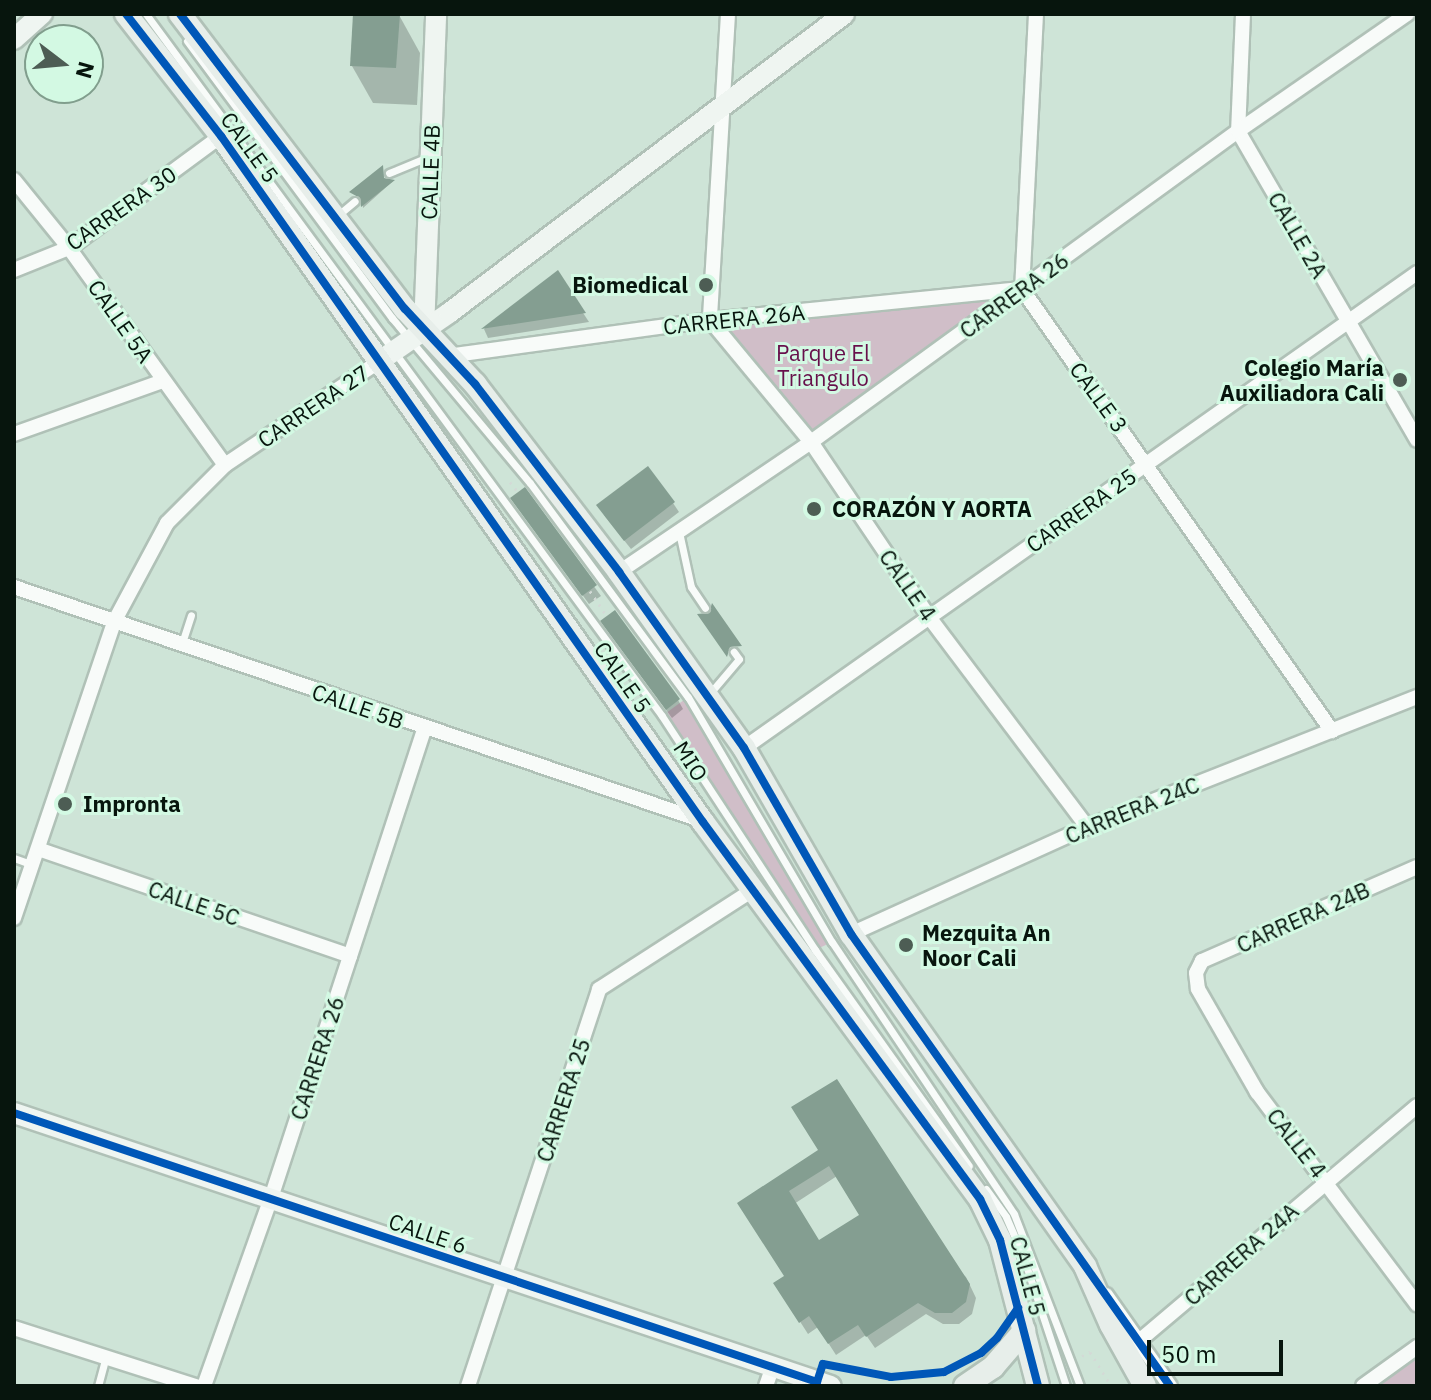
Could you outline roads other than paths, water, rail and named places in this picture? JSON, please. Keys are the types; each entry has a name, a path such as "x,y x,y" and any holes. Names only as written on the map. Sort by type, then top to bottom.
{"main road":[{"name":"CALLE 5","path":"126,14 221,136 401,346 447,356 475,384 619,572 744,748 851,934 1085,1266 1111,1325 1145,1386"},
{"name":"CALLE 5","path":"178,20 335,218 401,346 703,822 985,1208 1000,1240 1038,1386"},
{"path":"965,1386 993,1367 1024,1331"}],"street":[{"path":"14,39 42,14"},
{"name":"CALLE 4B","path":"401,346 430,156 436,14"},
{"path":"710,320 728,14"},
{"name":"CARRERA 27","path":"14,918 114,622 167,523 225,465 401,346 844,14"},
{"path":"1022,289 1036,14"},
{"path":"1238,131 1243,14"},
{"name":"CARRERA 26","path":"619,572 811,442 1238,131 1407,14"},
{"name":"CALLE 2A","path":"1238,131 1417,440"},
{"name":"CARRERA 30","path":"14,270 69,248 221,136"},
{"name":"CALLE 5A","path":"14,180 69,248 225,465"},
{"name":"CARRERA 25","path":"744,748 1417,273"},
{"name":"CARRERA 26A","path":"447,356 710,320 1022,289"},
{"name":"CALLE 3","path":"1022,289 1332,731"},
{"name":"CALLE 4","path":"710,320 811,442 929,617 1087,827"},
{"path":"14,434 163,381"},
{"name":"CALLE 5B","path":"14,587 703,822"},
{"name":"CARRERA 24C","path":"851,934 1087,827 1417,697"},
{"name":"CARRERA 26","path":"204,1386 271,1198 424,729"},
{"name":"CALLE 5C","path":"38,849 350,956"},
{"name":"CARRERA 24B","path":"1196,973 1202,961 1417,867"},
{"name":"CARRERA 25","path":"468,1386 599,989 754,889"},
{"name":"CALLE 4","path":"1196,973 1198,989 1250,1081 1417,1304"},
{"name":"CARRERA 24A","path":"1139,1341 1417,1106"},
{"name":"CALLE 6","path":"14,1113 504,1278 769,1377 831,1386"},
{"name":"CALLE 5","path":"1085,1266 1170,1386"},
{"path":"14,1328 196,1386"},
{"path":"1363,1386 1417,1347"}],"lane":[{"name":"MIO","path":"146,14 401,346 530,483 688,697 832,942 1014,1214 1032,1252 1080,1386"},
{"path":"167,14 178,20"},
{"name":"MIO","path":"184,37 662,716 815,950 1006,1217 1023,1256 1066,1386"},
{"path":"389,173 430,156"},
{"path":"335,218 355,201"},
{"path":"679,532 691,587 705,608"},
{"path":"181,645 191,615"},
{"path":"707,696 739,659 734,652"},
{"path":"14,858 33,865"},
{"path":"98,1386 105,1359"}],"place":[{"name":"Biomedical","path":"706,285"},
{"name":"Colegio María Auxiliadora Cali","path":"1400,380"},
{"name":"CORAZÓN Y AORTA","path":"814,509"},
{"name":"Impronta","path":"65,804"},
{"name":"Mezquita An Noor Cali","path":"906,945"}],"park label":[{"name":"Parque El Triangulo","path":"823,364"}]}
